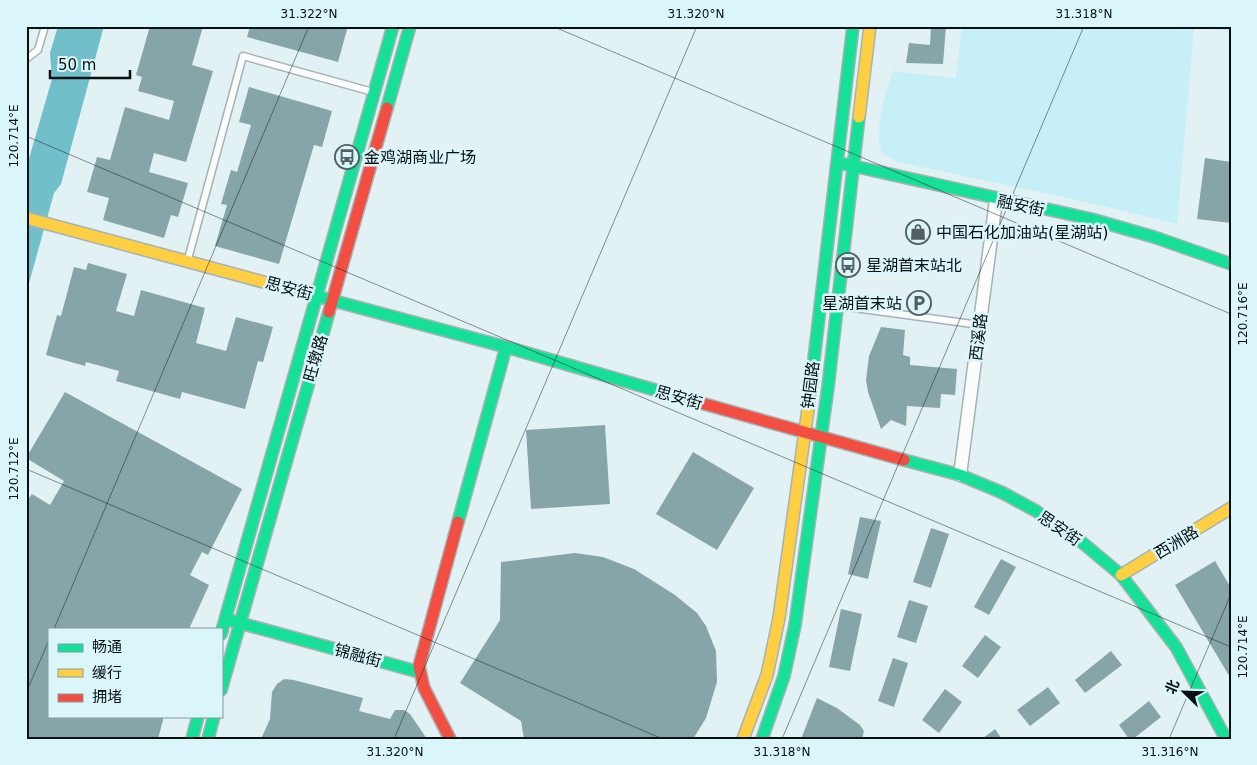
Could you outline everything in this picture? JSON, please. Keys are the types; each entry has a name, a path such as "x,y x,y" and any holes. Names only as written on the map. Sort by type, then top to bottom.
{"main road":[{"name":"旺墩路","path":"222,630 393,26"},
{"name":"旺墩路","path":"222,686 410,26"},
{"name":"钟园路","path":"743,739 761,694 776,639 804,433 853,26"},
{"name":"钟园路","path":"762,739 784,676 792,643 838,306 870,26"},
{"name":"融安街","path":"837,162 996,200 1091,219 1154,237 1231,264"},
{"name":"思安街","path":"26,218 506,347 804,433 960,475 1003,493 1036,511 1078,539 1120,575 1176,647 1228,738"},
{"path":"450,739 424,688 419,672 420,657 506,347"},
{"name":"西洲路","path":"1120,575 1231,508"},
{"name":"锦融街","path":"225,619 419,672"},
{"path":"192,739 197,718"},
{"path":"208,739 213,718"}],"street":[{"name":"西溪路","path":"960,475 996,200"}],"lane":[{"path":"26,59 38,50 44,26"},
{"path":"188,260 242,56 374,92"},
{"path":"838,306 980,325"}],"shaded area":[{"path":"962,26 1231,26 1231,31 1194,27 1177,224 1086,202 898,162 883,154 880,146 879,125 893,71 956,78"}],"water":[{"path":"58,26 104,26 61,184 54,193 26,294 26,169 52,79 50,53"}],"building":[{"path":"150,26 203,26 192,65 213,71 186,162 154,153 149,172 188,183 178,217 171,215 164,238 103,220 109,198 87,192 97,157 110,160 125,107 169,120 174,101 138,91 142,77 136,75"},
{"path":"250,26 348,26 338,62 247,37"},
{"path":"931,26 946,26 943,64 906,63 909,43 930,45"},
{"path":"249,87 332,111 322,147 314,145 279,264 215,246 227,205 221,204 231,170 237,172 251,125 239,122"},
{"path":"1205,158 1231,162 1231,223 1197,219"},
{"path":"88,263 127,274 116,311 134,316 141,290 205,308 196,343 226,351 236,317 273,327 263,362 258,361 245,409 182,392 180,399 116,381 119,371 86,362 85,366 46,355 57,315 61,316 74,267 86,270"},
{"path":"881,327 905,330 903,355 910,357 910,365 957,369 955,395 941,394 940,408 907,406 906,426 891,420 881,429 868,392 866,380 869,356"},
{"path":"65,392 242,489 208,555 202,552 190,575 209,585 189,628 48,628 48,718 163,718 158,739 26,739 26,502 32,494 50,505 64,481 26,458"},
{"path":"605,425 610,504 531,509 526,430"},
{"path":"693,452 754,488 717,550 656,514"},
{"path":"860,517 881,521 868,579 848,574"},
{"path":"931,528 949,534 931,588 913,582"},
{"path":"575,553 603,557 634,569 675,595 697,613 706,626 716,651 717,682 706,718 693,739 524,739 521,721 460,683 500,620 501,562"},
{"path":"1001,559 1016,567 989,615 974,607"},
{"path":"1215,561 1231,588 1231,679 1175,585"},
{"path":"909,600 928,606 916,643 897,637"},
{"path":"841,609 862,614 850,671 829,667"},
{"path":"985,635 1001,647 978,678 962,666"},
{"path":"1111,651 1122,665 1085,693 1075,680"},
{"path":"893,658 908,663 894,707 878,701"},
{"path":"284,679 363,698 359,711 390,719 395,710 404,710 410,714 427,739 261,739 270,719 272,692 277,684"},
{"path":"1048,687 1060,703 1030,726 1017,710"},
{"path":"945,689 962,702 939,733 922,720"},
{"path":"817,698 837,708 860,725 864,731 862,739 801,739"},
{"path":"1149,701 1161,717 1133,739 1129,739 1119,725"},
{"path":"995,729 1002,739 982,739"}],"traffic: fast":[{"path":"222,630 393,26"},
{"path":"387,108 410,26"},
{"path":"809,402 853,26"},
{"path":"762,739 784,676 795,625 828,387 859,117"},
{"path":"840,163 1091,219 1154,237 1231,264"},
{"path":"286,288 506,347 683,398"},
{"path":"222,686 329,312"},
{"path":"458,522 506,347"},
{"path":"904,460 960,475 1003,493 1036,511 1078,539 1121,575 1176,647 1226,739"},
{"path":"229,620 419,672"},
{"path":"192,739 197,718"},
{"path":"208,739 213,718"}],"traffic: slow":[{"path":"859,117 870,26"},
{"path":"26,218 286,288"},
{"path":"743,739 767,675 779,618 809,402"},
{"path":"1121,575 1231,508"}],"traffic: jam":[{"path":"329,312 387,108"},
{"path":"683,398 904,460"},
{"path":"450,739 424,688 419,666 458,522"}],"place":[{"name":"金鸡湖商业广场","path":"347,157"},
{"name":"中国石化加油站(星湖站)","path":"918,232"},
{"name":"星湖首末站北","path":"848,265"},
{"name":"星湖首末站","path":"919,303"}]}
